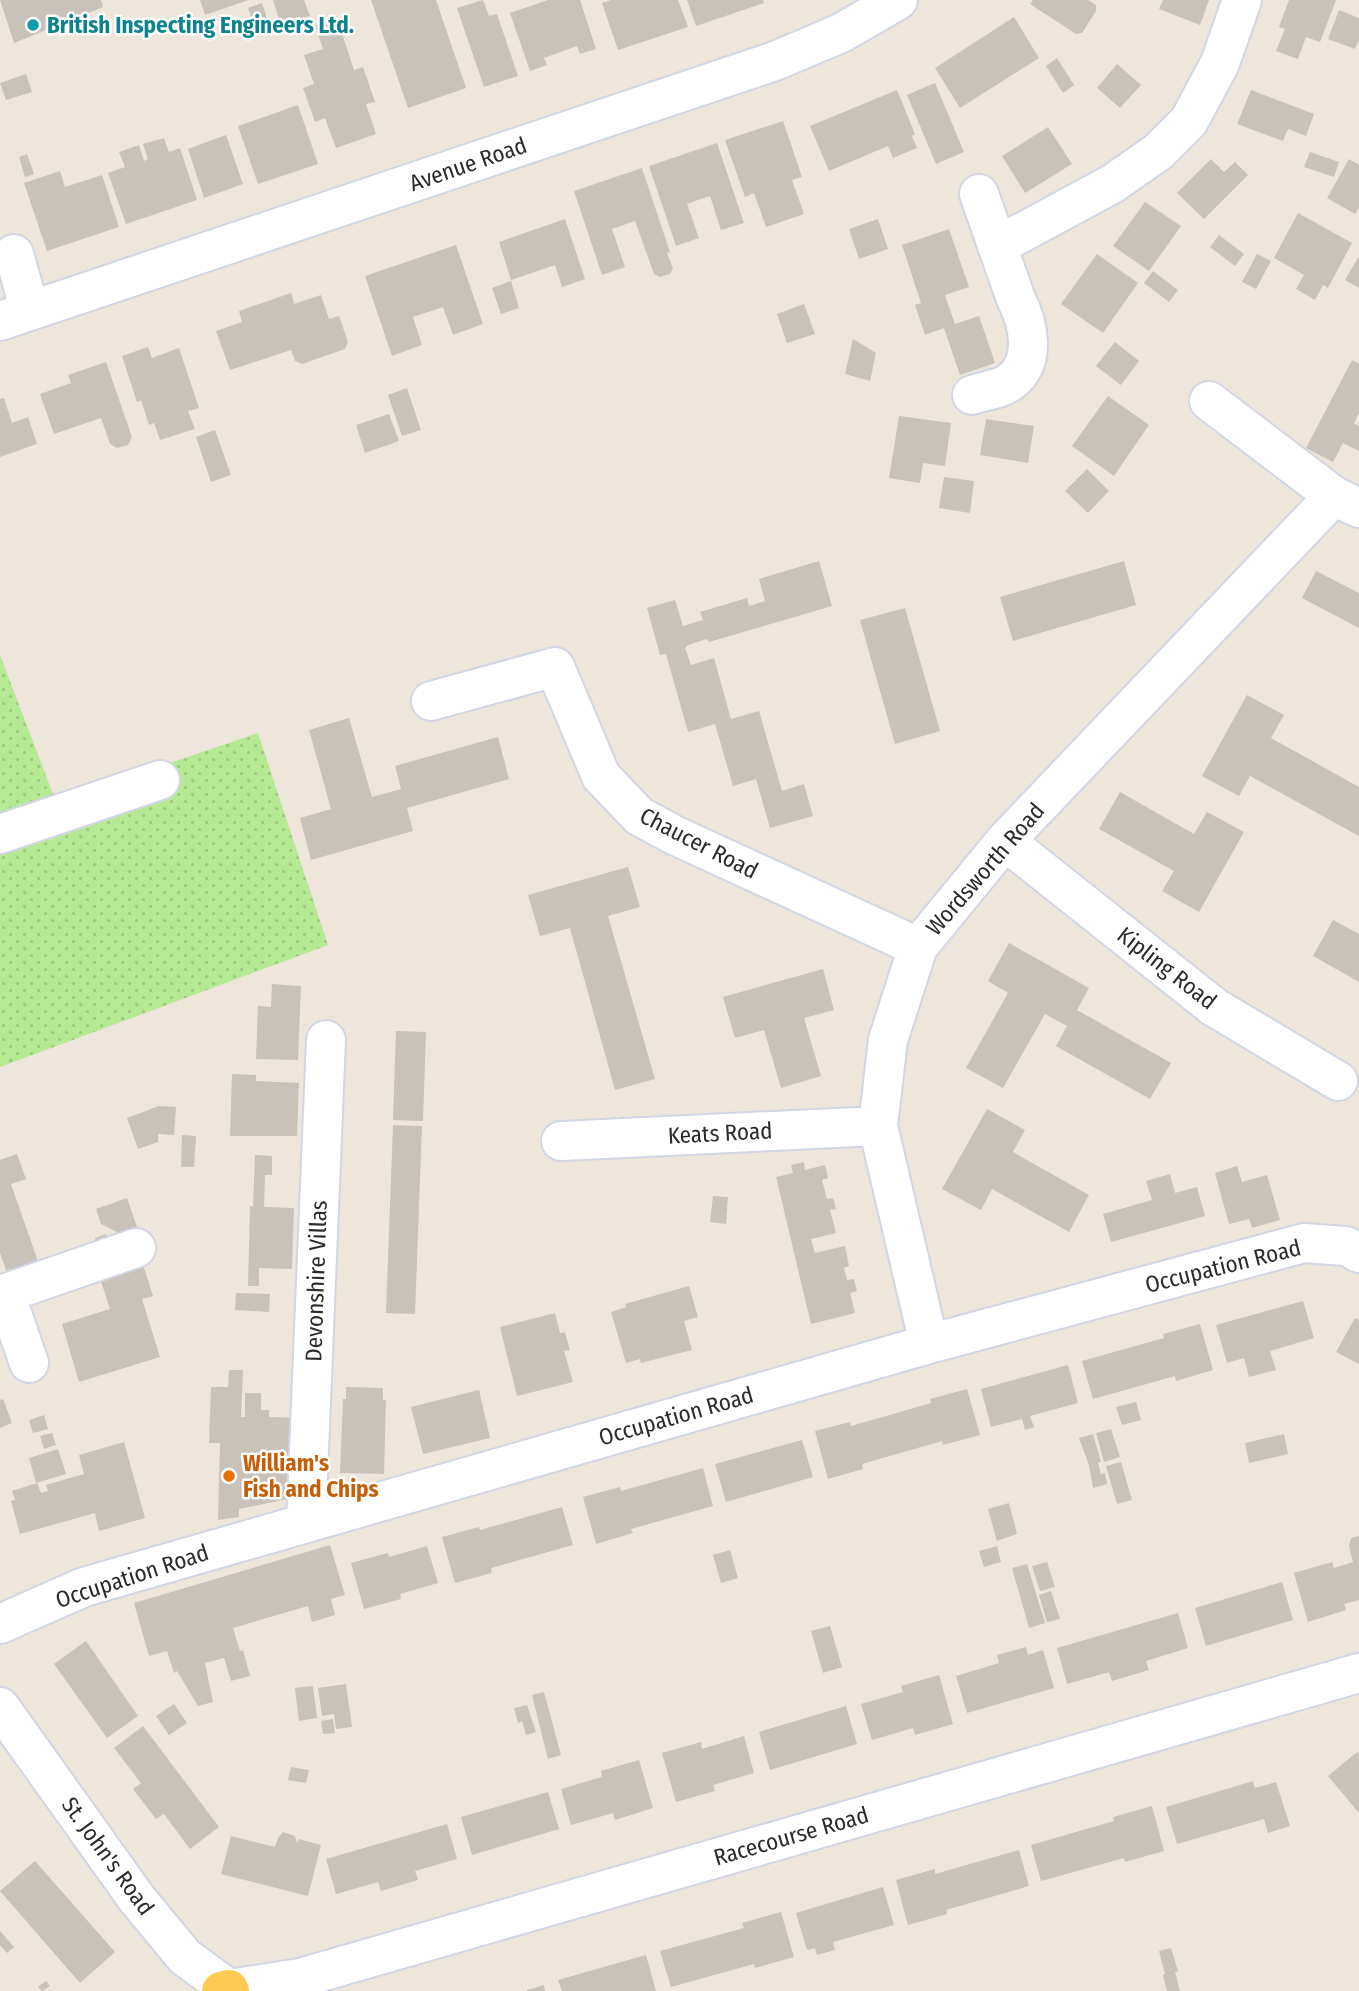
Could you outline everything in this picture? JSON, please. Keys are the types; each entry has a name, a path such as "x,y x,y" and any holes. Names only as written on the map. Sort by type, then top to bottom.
{"street":[{"name":"Avenue Road","path":"14,254 15,316 775,61 841,33 898,0"},
{"path":"997,246 1112,184 1166,144 1189,121 1220,63 1242,0"},
{"path":"972,394 1009,383 1022,368 1029,345 1024,315 979,194"},
{"name":"Wordsworth Road","path":"929,1344 878,1126 888,1040 918,947 1005,841 1346,502 1209,401"},
{"name":"Chaucer Road","path":"431,701 555,667 601,776 639,816 674,835 918,947"},
{"path":"0,834 160,780"},
{"name":"Kipling Road","path":"1005,841 1214,1006 1338,1081"},
{"name":"Devonshire Villas","path":"306,1522 326,1040"},
{"name":"Keats Road","path":"561,1141 878,1126"},
{"name":"Occupation Road","path":"0,1624 84,1587 929,1344 1304,1243 1346,1246 1359,1253"},
{"path":"29,1363 3,1294 136,1248"},
{"name":"Racecourse Road","path":"226,1990 300,1978 1359,1673"},
{"name":"St. John's Road","path":"0,1707 137,1899 185,1957 226,1990"}],"green space":[{"path":"0,655 56,802 258,733 328,945 0,1067"}],"building":[{"name":"British Inspecting Engineers Ltd.","path":"0,0 101,0 103,7 14,43"},
{"path":"200,0 249,0 205,15"},
{"path":"273,0 304,0 310,16 281,26"},
{"path":"371,0 436,0 466,88 408,108"},
{"path":"483,0 489,16 497,14 518,76 484,87 457,8"},
{"path":"548,0 580,0 596,49 580,54 577,46 544,58 547,65 530,71 510,13"},
{"path":"611,0 678,0 688,27 618,50 602,3"},
{"path":"687,0 763,0 764,3 696,26"},
{"path":"1033,0 1088,0 1096,5 1096,11 1082,33 1076,34 1030,4"},
{"path":"1163,0 1209,0 1200,25 1159,9"},
{"path":"1289,0 1336,0 1320,42 1306,37 1298,59 1276,51 1285,29 1279,27"},
{"path":"262,3 271,30 258,35 248,8"},
{"path":"1339,10 1359,18 1359,40 1355,49 1328,39"},
{"path":"1014,17 1039,58 960,108 935,68"},
{"path":"337,18 354,70 363,67 375,102 366,104 376,134 336,148 325,118 315,122 303,88 314,84 304,55 323,49 315,25"},
{"path":"1057,58 1074,85 1063,93 1046,66"},
{"path":"1117,64 1141,85 1120,108 1097,88"},
{"path":"26,74 32,92 6,100 0,83"},
{"path":"935,83 964,152 936,164 907,95"},
{"path":"897,90 915,134 912,136 917,148 893,158 888,146 829,171 810,126"},
{"path":"1251,90 1314,114 1306,136 1288,129 1283,141 1237,124"},
{"path":"298,105 318,164 258,184 238,126"},
{"path":"783,121 802,177 792,180 804,214 766,227 754,193 745,197 725,140"},
{"path":"1048,127 1072,164 1025,193 1002,156"},
{"path":"226,135 243,184 204,198 188,149"},
{"path":"164,138 169,152 180,148 197,200 126,224 108,173 125,167 119,152 139,145 144,161 148,159 143,144"},
{"path":"717,143 744,223 721,230 710,196 698,200 687,204 699,238 676,246 649,166"},
{"path":"1310,152 1339,162 1334,177 1304,167"},
{"path":"27,154 34,174 25,177 19,157"},
{"path":"1211,159 1224,172 1235,162 1248,175 1204,219 1177,193"},
{"path":"1349,159 1359,165 1359,207 1355,214 1327,198"},
{"path":"642,168 673,268 670,274 660,277 654,274 635,221 612,229 625,267 602,275 574,191"},
{"path":"60,171 65,187 102,175 119,227 47,251 24,183"},
{"path":"1145,202 1181,226 1149,271 1113,246"},
{"path":"1298,213 1352,243 1328,288 1323,285 1315,300 1296,289 1304,275 1274,258"},
{"path":"565,219 585,279 562,287 555,265 511,280 499,242"},
{"path":"878,219 888,249 859,259 849,229"},
{"path":"949,229 969,287 945,295 950,310 955,324 979,316 995,363 960,375 944,328 925,335 915,305 921,303 902,245"},
{"path":"1219,235 1244,254 1235,266 1210,247"},
{"path":"456,245 483,324 453,335 443,307 413,317 422,345 392,356 365,276"},
{"path":"1097,254 1138,283 1103,333 1061,304"},
{"path":"1257,254 1271,261 1256,289 1242,282"},
{"path":"1359,256 1359,288 1345,280"},
{"path":"1153,271 1178,290 1169,302 1144,283"},
{"path":"511,281 519,308 501,314 492,288"},
{"path":"291,293 294,304 321,295 329,319 339,316 348,342 345,349 302,364 295,361 291,350 230,370 216,331 242,322 239,311"},
{"path":"804,304 815,334 787,343 777,314"},
{"path":"853,339 876,353 870,381 845,374"},
{"path":"1115,342 1139,361 1121,385 1096,366"},
{"path":"148,347 152,358 179,348 199,408 188,411 195,429 160,440 154,423 149,425 141,400 137,402 122,356"},
{"path":"1352,360 1359,364 1359,413 1354,423 1359,426 1359,451 1343,443 1333,462 1306,448"},
{"path":"106,362 132,437 128,445 117,448 110,444 101,418 54,434 40,394 71,383 68,375"},
{"path":"407,388 421,430 402,436 388,395"},
{"path":"1108,396 1149,425 1114,476 1072,446"},
{"path":"4,398 12,423 28,417 37,444 0,457 0,399"},
{"path":"389,414 399,441 365,453 356,425"},
{"path":"899,416 951,423 945,466 923,463 920,483 889,478"},
{"path":"986,419 1034,426 1028,463 980,455"},
{"path":"215,430 231,475 211,482 196,437"},
{"path":"1087,469 1109,491 1088,513 1065,491"},
{"path":"944,477 974,481 970,513 939,508"},
{"path":"819,561 832,606 709,642 707,639 685,648 691,665 714,658 731,719 759,711 782,791 804,784 813,816 770,828 756,779 733,786 715,724 688,732 666,654 660,655 647,608 675,600 683,626 703,620 700,612 747,598 749,606 765,601 759,579"},
{"path":"1124,561 1136,605 1013,641 1000,597"},
{"path":"1316,571 1359,593 1359,628 1302,598"},
{"path":"905,608 940,731 895,744 860,620"},
{"path":"1247,695 1284,715 1271,738 1359,787 1359,836 1250,776 1239,796 1202,776"},
{"path":"349,718 372,797 401,789 395,766 498,737 509,779 407,808 413,831 311,860 300,818 331,809 309,730"},
{"path":"1120,792 1194,834 1207,812 1244,832 1199,912 1162,891 1174,871 1099,829"},
{"path":"628,867 640,907 608,916 655,1079 615,1090 570,928 540,936 528,895"},
{"path":"1333,920 1359,934 1359,982 1313,956"},
{"path":"1009,943 1089,988 1077,1010 1171,1063 1150,1099 1056,1046 1067,1026 1045,1014 1003,1088 966,1068 1008,993 988,981"},
{"path":"823,969 834,1010 804,1018 821,1076 781,1088 764,1030 735,1038 723,997"},
{"path":"272,984 301,986 298,1060 256,1059 258,1006 271,1007"},
{"path":"396,1031 426,1032 423,1121 393,1120"},
{"path":"232,1074 256,1075 256,1081 299,1083 297,1136 230,1136"},
{"path":"159,1106 176,1107 174,1135 158,1134 158,1142 138,1149 127,1118"},
{"path":"987,1109 1025,1130 1013,1152 1089,1195 1069,1232 992,1189 981,1210 942,1189"},
{"path":"393,1125 422,1126 415,1314 386,1313"},
{"path":"182,1135 196,1136 194,1167 181,1167"},
{"path":"17,1154 26,1179 11,1184 41,1270 10,1281 0,1253 0,1160"},
{"path":"255,1155 272,1156 272,1175 265,1175 264,1207 294,1208 292,1269 259,1268 259,1286 248,1286 250,1206 253,1207"},
{"path":"804,1162 805,1170 825,1165 828,1178 822,1180 827,1199 833,1198 836,1209 830,1210 836,1233 811,1239 815,1253 845,1246 849,1266 844,1268 847,1280 854,1279 857,1291 850,1293 855,1313 811,1324 776,1177 793,1173 791,1165"},
{"path":"1237,1166 1242,1182 1267,1175 1280,1220 1252,1228 1249,1219 1229,1224 1215,1173"},
{"path":"1170,1174 1175,1193 1197,1187 1205,1216 1111,1242 1103,1214 1152,1200 1146,1181"},
{"path":"713,1196 728,1197 726,1224 710,1222"},
{"path":"127,1198 137,1227 119,1233 101,1224 96,1209"},
{"path":"106,1234 110,1244 98,1248 95,1238"},
{"path":"141,1258 153,1296 142,1299 160,1357 79,1382 62,1324 110,1309 98,1272"},
{"path":"689,1286 698,1317 684,1321 692,1350 641,1363 640,1359 626,1363 611,1312 626,1307 625,1304"},
{"path":"236,1293 270,1294 269,1312 235,1310"},
{"path":"1303,1301 1314,1338 1270,1351 1276,1370 1249,1377 1244,1358 1227,1363 1216,1325"},
{"path":"555,1313 560,1333 565,1332 570,1350 564,1351 573,1382 517,1396 500,1327"},
{"path":"1355,1318 1359,1320 1359,1364 1336,1352"},
{"path":"1200,1324 1213,1370 1176,1381 1175,1376 1093,1399 1082,1361 1164,1338 1163,1334"},
{"path":"1068,1365 1078,1403 1030,1416 1034,1427 1025,1430 1022,1419 991,1427 981,1389"},
{"path":"229,1370 243,1370 241,1417 245,1417 245,1393 261,1393 261,1410 269,1410 269,1417 299,1418 297,1497 239,1509 239,1517 218,1520 220,1443 209,1443 211,1387 228,1387"},
{"path":"346,1387 383,1388 383,1400 386,1400 384,1474 340,1473 343,1399 346,1399"},
{"path":"967,1389 980,1435 943,1445 942,1441 862,1464 863,1469 828,1479 815,1431 850,1422 851,1426 931,1403 930,1399"},
{"path":"479,1390 490,1438 423,1454 411,1407"},
{"path":"3,1399 12,1423 0,1428 0,1400"},
{"path":"1136,1402 1141,1420 1122,1425 1116,1407"},
{"path":"44,1415 48,1429 33,1433 29,1420"},
{"path":"1111,1429 1120,1457 1104,1462 1096,1433"},
{"path":"52,1433 56,1445 44,1449 40,1436"},
{"path":"1093,1434 1101,1462 1098,1463 1101,1474 1105,1473 1107,1484 1093,1488 1089,1465 1079,1438"},
{"path":"1284,1434 1288,1454 1249,1463 1245,1443"},
{"path":"802,1440 813,1477 726,1502 715,1464"},
{"path":"124,1442 145,1518 99,1531 95,1513 20,1534 11,1501 15,1500 12,1491 37,1483 41,1493 48,1491 46,1485 84,1474 79,1455"},
{"path":"58,1449 66,1474 36,1483 29,1458"},
{"path":"1121,1462 1132,1500 1117,1504 1106,1466"},
{"path":"703,1468 713,1506 631,1529 633,1533 596,1544 583,1497 620,1487 621,1491"},
{"path":"1009,1503 1017,1534 997,1541 988,1509"},
{"path":"562,1507 573,1545 491,1568 492,1573 455,1583 442,1537 479,1527 480,1530"},
{"path":"1359,1536 1359,1600 1344,1604 1346,1610 1308,1622 1294,1573 1332,1562 1334,1568 1353,1562 1349,1546 1351,1538"},
{"path":"330,1545 345,1595 331,1599 335,1615 312,1622 308,1606 233,1628 250,1676 231,1681 224,1658 205,1663 213,1702 198,1706 177,1671 174,1673 167,1651 149,1656 134,1603"},
{"path":"427,1546 438,1583 400,1594 401,1599 364,1609 351,1563 388,1553 389,1557"},
{"path":"997,1546 1001,1562 984,1567 979,1551"},
{"path":"730,1550 738,1578 721,1583 713,1555"},
{"path":"1047,1562 1055,1587 1040,1591 1032,1566"},
{"path":"1027,1564 1045,1623 1029,1628 1012,1568"},
{"path":"1282,1582 1293,1620 1206,1646 1195,1608"},
{"path":"1051,1591 1060,1619 1047,1622 1039,1595"},
{"path":"1178,1613 1188,1648 1146,1661 1149,1670 1112,1681 1109,1672 1067,1684 1057,1648"},
{"path":"830,1626 842,1667 823,1673 811,1631"},
{"path":"86,1641 138,1716 107,1738 54,1664"},
{"path":"1026,1647 1028,1655 1043,1650 1054,1688 967,1713 956,1676 999,1663 997,1655"},
{"path":"939,1675 953,1724 915,1735 913,1728 872,1740 861,1704 903,1692 901,1686"},
{"path":"346,1684 352,1727 336,1729 334,1714 322,1716 318,1688"},
{"path":"313,1686 317,1718 299,1721 295,1688"},
{"path":"544,1692 561,1755 548,1759 532,1695"},
{"path":"174,1704 187,1723 169,1735 156,1716"},
{"path":"527,1705 536,1732 526,1735 522,1721 518,1723 514,1708"},
{"path":"846,1706 857,1744 770,1770 759,1732"},
{"path":"333,1719 335,1733 323,1734 321,1721"},
{"path":"143,1726 219,1827 190,1849 164,1814 156,1819 133,1789 141,1783 114,1748"},
{"path":"744,1736 754,1773 713,1785 715,1791 676,1802 662,1753 701,1742 702,1749"},
{"path":"1357,1752 1359,1755 1359,1813 1328,1776"},
{"path":"639,1760 653,1808 615,1820 613,1813 571,1825 561,1789 602,1777 601,1771"},
{"path":"291,1767 309,1770 306,1783 288,1780"},
{"path":"1253,1781 1255,1788 1276,1782 1290,1826 1268,1833 1264,1819 1177,1844 1166,1807"},
{"path":"548,1792 559,1829 472,1855 461,1817"},
{"path":"1152,1806 1164,1851 1125,1862 1124,1858 1041,1881 1031,1845 1114,1821 1113,1817"},
{"path":"447,1824 457,1859 415,1871 418,1880 381,1891 378,1882 336,1894 326,1859"},
{"path":"283,1832 295,1836 297,1843 299,1839 321,1845 308,1896 221,1874 231,1836 275,1847"},
{"path":"1019,1850 1029,1886 946,1910 947,1914 908,1925 896,1880 935,1869 935,1874"},
{"path":"35,1861 115,1952 80,1983 0,1891"},
{"path":"883,1887 894,1925 833,1942 835,1950 817,1955 815,1948 807,1950 796,1913"},
{"path":"781,1912 794,1957 755,1968 754,1964 671,1987 660,1951 744,1928 742,1923"},
{"path":"0,1931 14,1947 7,1953 0,1945"},
{"path":"1171,1948 1178,1971 1175,1972 1180,1991 1167,1991 1163,1975 1165,1974 1159,1951"},
{"path":"646,1955 656,1991 562,1991 558,1980"},
{"path":"46,1981 50,1986 42,1991 38,1987"},
{"path":"544,1985 545,1991 527,1991 527,1990"}],"place":[{"name":"British Inspecting Engineers Ltd.","path":"33,25"},
{"name":"William's Fish and Chips","path":"229,1476"}]}
